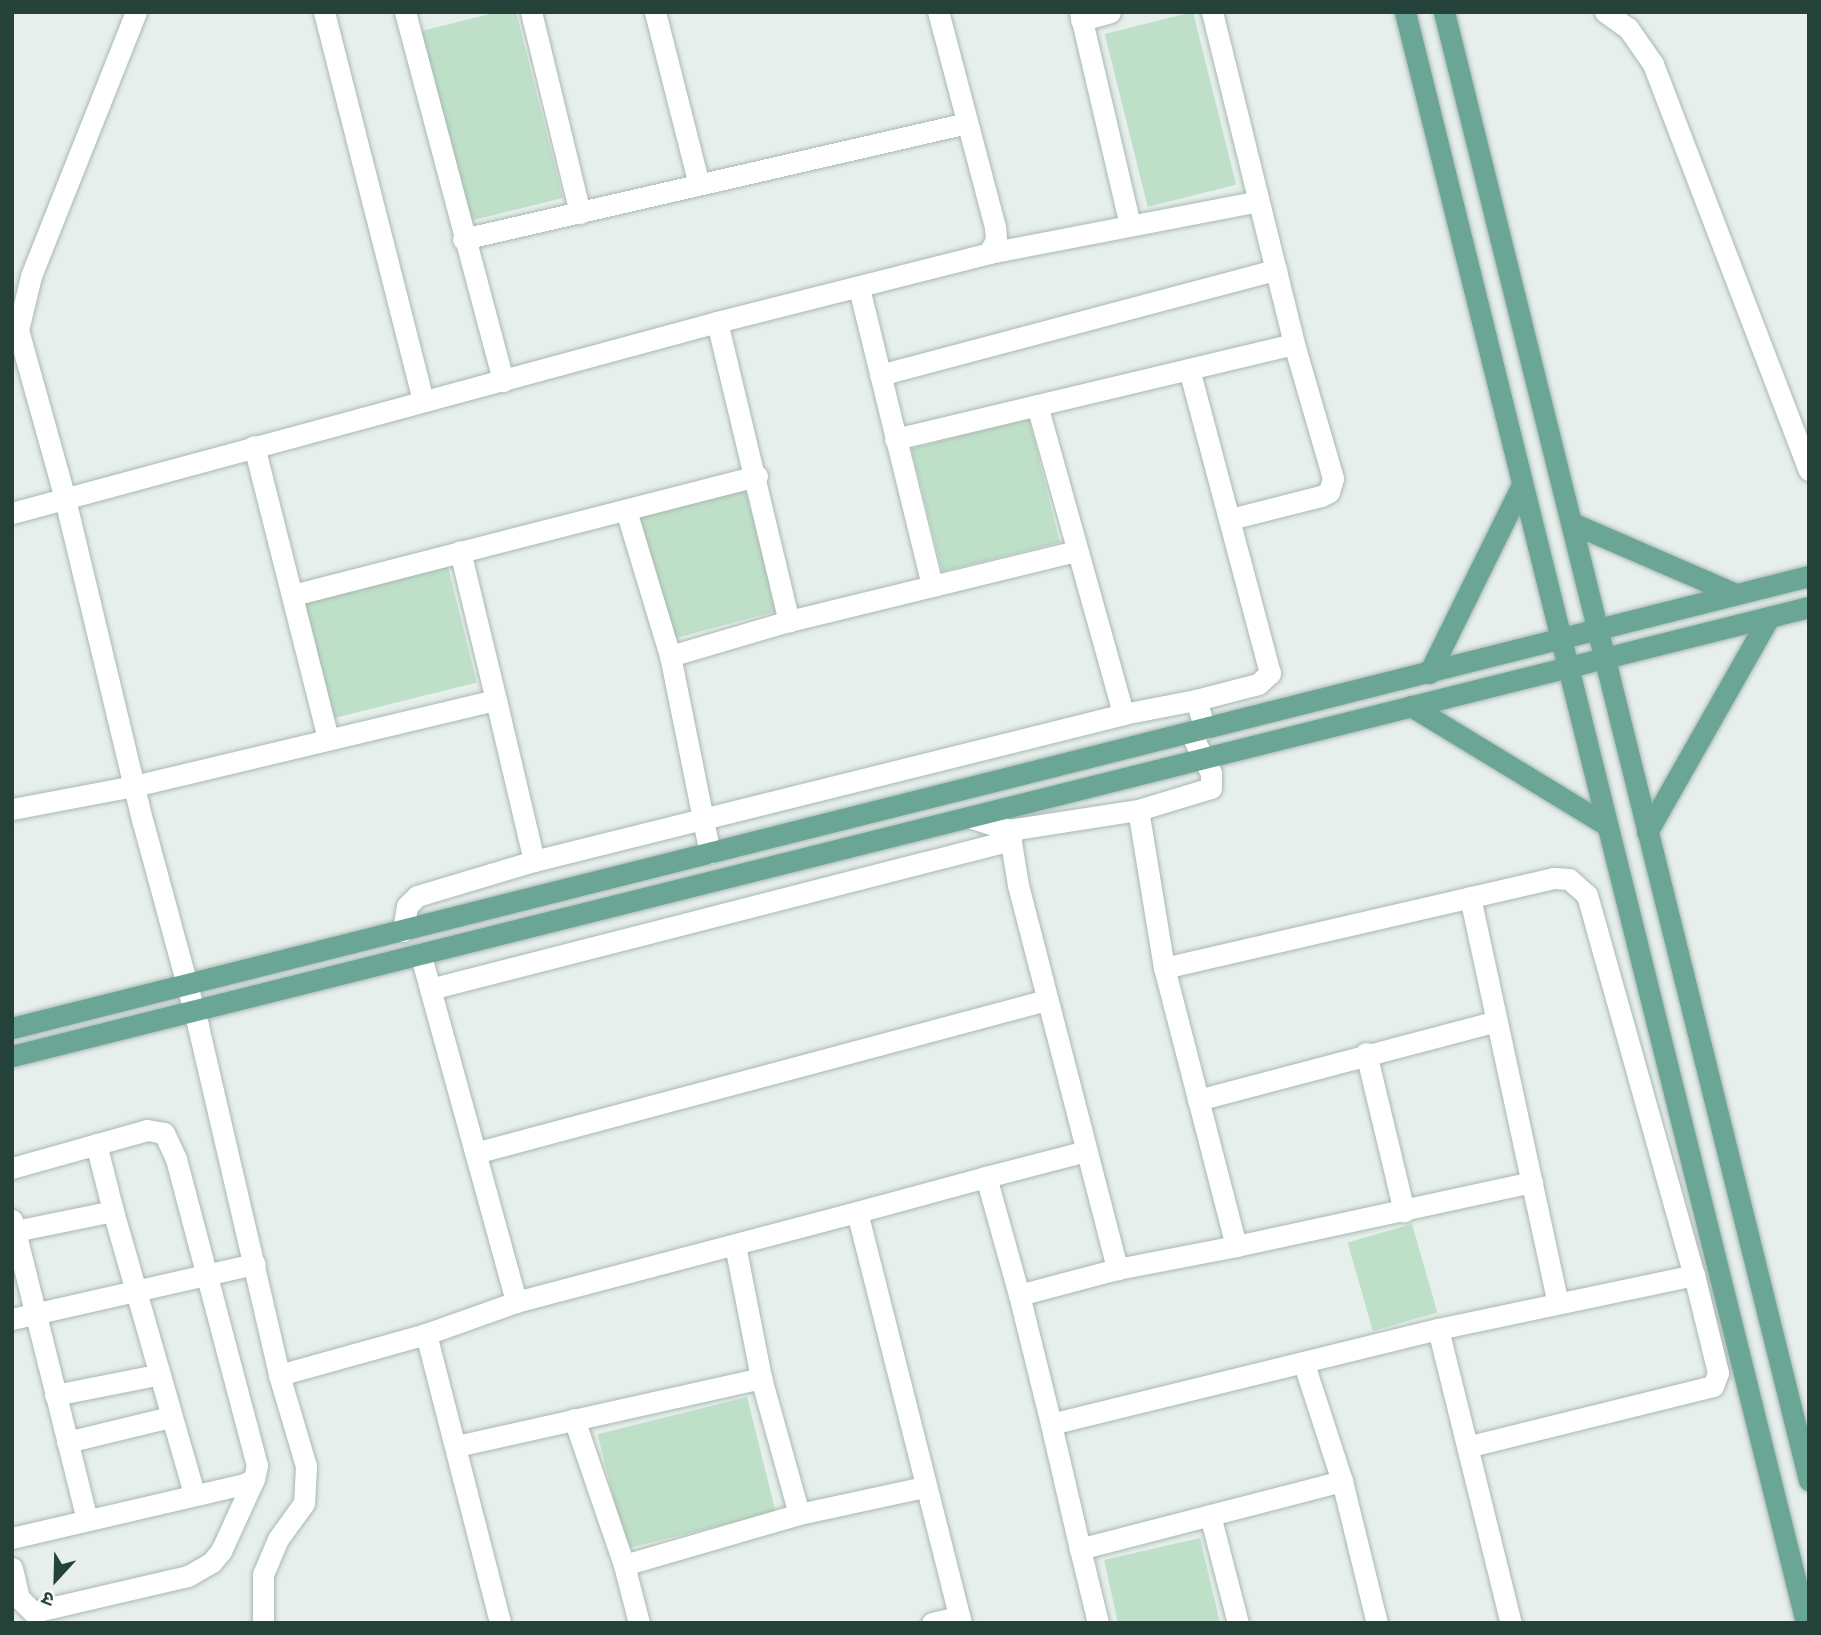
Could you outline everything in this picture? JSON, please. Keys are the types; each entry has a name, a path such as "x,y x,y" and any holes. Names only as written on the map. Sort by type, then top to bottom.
{"main road":[{"path":"1405,12 1806,1623"},
{"path":"1444,12 1574,524 1597,630 1809,1480"},
{"path":"1429,673 1522,485"},
{"path":"1574,524 1736,594"},
{"path":"12,1028 1809,576"},
{"path":"12,1056 195,1013 1809,607"},
{"path":"1647,832 1769,617"},
{"path":"1411,706 1607,825"}],"street":[{"path":"136,12 21,309 21,350 64,495 134,786 195,1013 279,1375 301,1442 308,1485 304,1503 278,1539 263,1574 263,1623"},
{"path":"324,12 423,401"},
{"path":"405,12 463,239 503,381"},
{"path":"531,12 580,213"},
{"path":"654,12 699,184"},
{"path":"938,12 995,227 996,240 989,253"},
{"path":"1110,12 1080,16 1130,225"},
{"path":"1212,12 1294,344 1332,485 1321,496 1230,519"},
{"path":"1605,12 1628,28 1653,64 1809,470"},
{"path":"463,239 967,123"},
{"path":"12,513 64,495 989,253 1258,201"},
{"path":"880,375 1276,271"},
{"path":"859,288 932,586"},
{"path":"717,322 757,476 789,621"},
{"path":"895,439 1294,344"},
{"path":"403,931 407,906 417,896 534,860 1123,714 1196,700 1258,684 1270,673 1189,369"},
{"path":"1037,405 1123,714"},
{"path":"254,446 328,738"},
{"path":"293,595 757,476"},
{"path":"625,510 670,656 710,853"},
{"path":"460,551 534,860"},
{"path":"670,656 789,621 1077,551"},
{"path":"12,810 134,786 496,700"},
{"path":"430,989 1010,835 1138,810 1210,788 1213,780 1198,731 1196,700"},
{"path":"1138,810 1164,968 1236,1247"},
{"path":"972,818 1010,835"},
{"path":"1010,835 1047,1000 1117,1269"},
{"path":"1164,968 1554,878 1569,879 1587,895 1694,1275 1718,1373 1713,1386 1467,1447"},
{"path":"1470,897 1558,1303"},
{"path":"421,956 516,1302"},
{"path":"475,1153 1047,1000"},
{"path":"1198,1100 1366,1053 1497,1021"},
{"path":"1366,1053 1404,1211"},
{"path":"12,1168 147,1130 164,1133 176,1159 255,1456 254,1479 221,1551 212,1562 188,1576 33,1612 19,1598 12,1568"},
{"path":"96,1144 137,1293 156,1375 194,1493"},
{"path":"279,1375 426,1334 516,1302 1086,1151"},
{"path":"986,1177 1019,1295 1098,1623"},
{"path":"1019,1295 1117,1269 1236,1247 1532,1182"},
{"path":"87,1519 13,1226 113,1210"},
{"path":"857,1212 960,1620 932,1623"},
{"path":"735,1245 761,1378 799,1514"},
{"path":"12,1320 209,1277 255,1264"},
{"path":"1051,1424 1438,1329 1694,1275"},
{"path":"1438,1329 1511,1623"},
{"path":"426,1334 457,1446 500,1623"},
{"path":"1304,1364 1342,1481 1377,1623"},
{"path":"55,1395 156,1375"},
{"path":"457,1446 761,1378"},
{"path":"67,1442 170,1417"},
{"path":"574,1419 624,1564 639,1623"},
{"path":"12,1538 254,1479"},
{"path":"1080,1549 1342,1481"},
{"path":"624,1564 799,1514 925,1487"},
{"path":"1210,1515 1238,1623"}],"green space":[{"path":"498,12 516,12 563,198 466,222 418,32"},
{"path":"1193,12 1236,185 1148,207 1105,34"},
{"path":"1029,419 1060,542 942,572 912,448"},
{"path":"745,488 778,611 668,640 635,518"},
{"path":"448,567 477,682 331,719 302,603"},
{"path":"1412,1224 1437,1312 1373,1331 1348,1242"},
{"path":"747,1397 776,1511 626,1549 598,1434"},
{"path":"1200,1538 1220,1623 1118,1623 1104,1560"}]}
